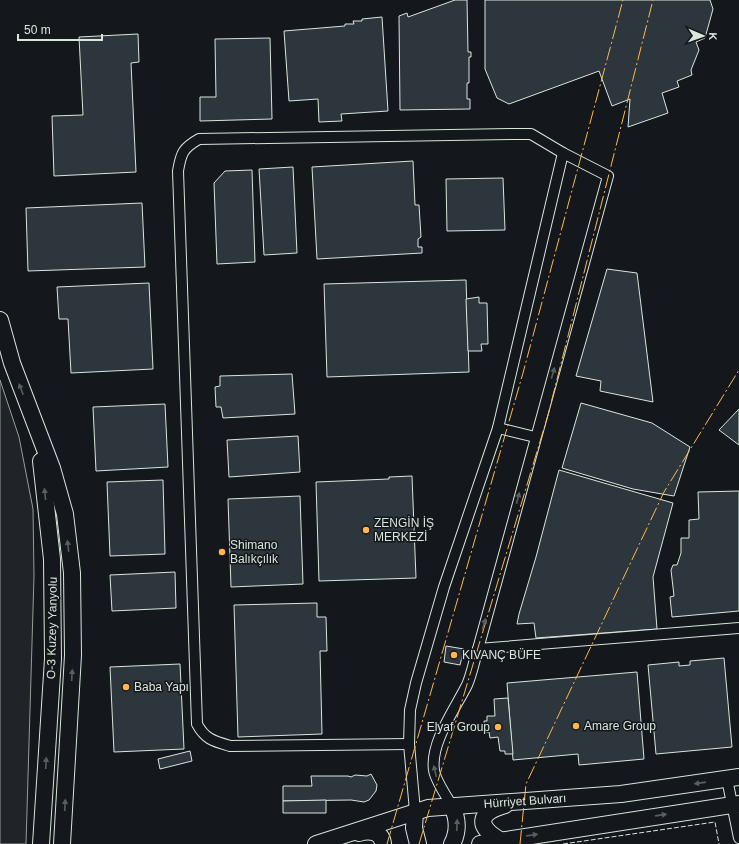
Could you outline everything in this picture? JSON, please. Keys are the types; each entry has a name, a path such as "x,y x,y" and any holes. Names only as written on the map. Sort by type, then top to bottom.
{"main road":[{"path":"0,320 12,363 52,468 64,514 72,573 73,655 62,844"},
{"path":"0,341 12,363"},
{"name":"O-3 Kuzey Yanyolu","path":"31,414 43,468 52,559 53,658 41,844"},
{"name":"Hürriyet Bulvarı","path":"316,844 346,836 415,811 452,806 512,803 621,794 733,778"},
{"path":"500,840 489,834 484,828 484,815 497,807 512,803"},
{"path":"480,844 736,804"},
{"path":"452,806 457,817 455,838 452,844"},
{"path":"415,811 414,828 418,844"},
{"path":"346,836 370,831 377,834 382,840 382,844"}],"street":[{"path":"409,744 230,746 216,742 203,735 197,724 179,179 181,156 188,146 199,140 531,134 563,154 608,176 535,437 478,649 467,684 438,742 434,755 434,771 452,806"},
{"path":"415,811 409,744 410,710 416,683 444,587 498,428 563,154"},
{"path":"498,428 535,437"},
{"path":"478,649 739,628"},
{"path":"733,778 738,831"}],"shaded area":[{"path":"0,380 19,437 33,509 34,576 26,844 0,844"}],"building":[{"path":"455,0 467,0 468,52 471,52 471,57 469,57 469,83 467,83 467,99 470,99 470,109 400,110 399,16 407,13 408,17"},
{"path":"485,0 710,0 713,9 705,38 696,42 699,50 691,70 692,75 677,81 679,87 662,93 668,113 628,127 630,99 612,106 599,71 509,104 497,98 485,69"},
{"path":"382,17 388,111 341,114 342,121 319,122 318,99 289,101 284,31 345,26 345,24 354,24 353,21 362,21 362,19"},
{"path":"138,34 139,62 131,63 136,172 54,176 52,116 83,115 79,37"},
{"path":"270,38 272,119 200,121 200,97 216,97 215,39"},
{"path":"413,161 415,205 419,205 421,237 418,239 418,247 422,247 422,253 317,259 312,167"},
{"path":"293,167 297,253 264,255 259,169"},
{"path":"252,170 255,262 217,264 214,183 225,171"},
{"path":"503,178 505,230 447,231 446,179"},
{"path":"142,203 145,267 28,271 26,208"},
{"path":"607,269 637,273 653,402 600,391 601,381 576,376"},
{"path":"466,280 469,372 327,377 324,284"},
{"path":"149,283 153,369 71,373 68,319 59,319 57,287"},
{"path":"479,297 479,303 487,303 488,344 481,344 482,351 468,351 466,299"},
{"path":"292,374 295,414 223,418 221,407 216,407 215,387 220,386 220,376"},
{"path":"581,403 652,423 690,447 674,496 633,489 562,468"},
{"path":"165,404 168,467 96,471 93,407"},
{"path":"739,409 739,445 719,430"},
{"path":"298,436 300,472 229,477 227,440"},
{"path":"559,470 673,503 653,577 657,629 536,638 534,623 517,624"},
{"name":"ZENGİN İŞ MERKEZİ","path":"412,476 416,578 319,581 316,482 389,479 389,477"},
{"path":"163,480 165,554 110,556 107,482"},
{"path":"739,491 739,611 672,617 670,597 674,596 671,570 673,565 677,565 681,553 681,538 689,538 689,520 699,519 698,492"},
{"path":"300,496 303,584 231,587 228,499"},
{"path":"175,572 176,608 112,611 110,575"},
{"path":"317,603 317,617 326,617 327,651 320,651 322,734 238,737 234,605"},
{"name":"KIVANÇ BÜFE","path":"446,646 464,649 460,665 444,662"},
{"path":"724,658 732,747 656,754 648,665 679,662 679,666 690,665 690,661"},
{"path":"180,664 184,749 114,752 110,667"},
{"name":"Amare Group","path":"637,672 644,759 579,765 578,754 513,760 507,683"},
{"name":"Elyaf Group","path":"508,698 513,754 505,754 505,751 500,751 498,737 490,738 489,732 485,733 484,721 487,721 487,716 495,716 494,699"},
{"path":"190,751 192,761 160,769 158,759"},
{"path":"371,774 377,785 376,791 369,800 364,802 351,800 283,801 283,786 312,786 311,776 351,777 355,775 367,776"},
{"path":"326,800 326,813 283,813 283,801"}],"fence":[{"path":"563,844 715,822 719,844"}],"power":[{"path":"387,844 523,373 623,0"},
{"path":"419,844 548,415 653,0"},
{"path":"520,844 526,784 664,492 739,370"}],"place":[{"name":"ZENGİN İŞ MERKEZİ","path":"366,530"},
{"name":"Shimano Balıkçılık","path":"222,552"},
{"name":"KIVANÇ BÜFE","path":"454,655"},
{"name":"Baba Yapı","path":"126,687"},
{"name":"Amare Group","path":"576,726"},
{"name":"Elyaf Group","path":"498,727"}]}
